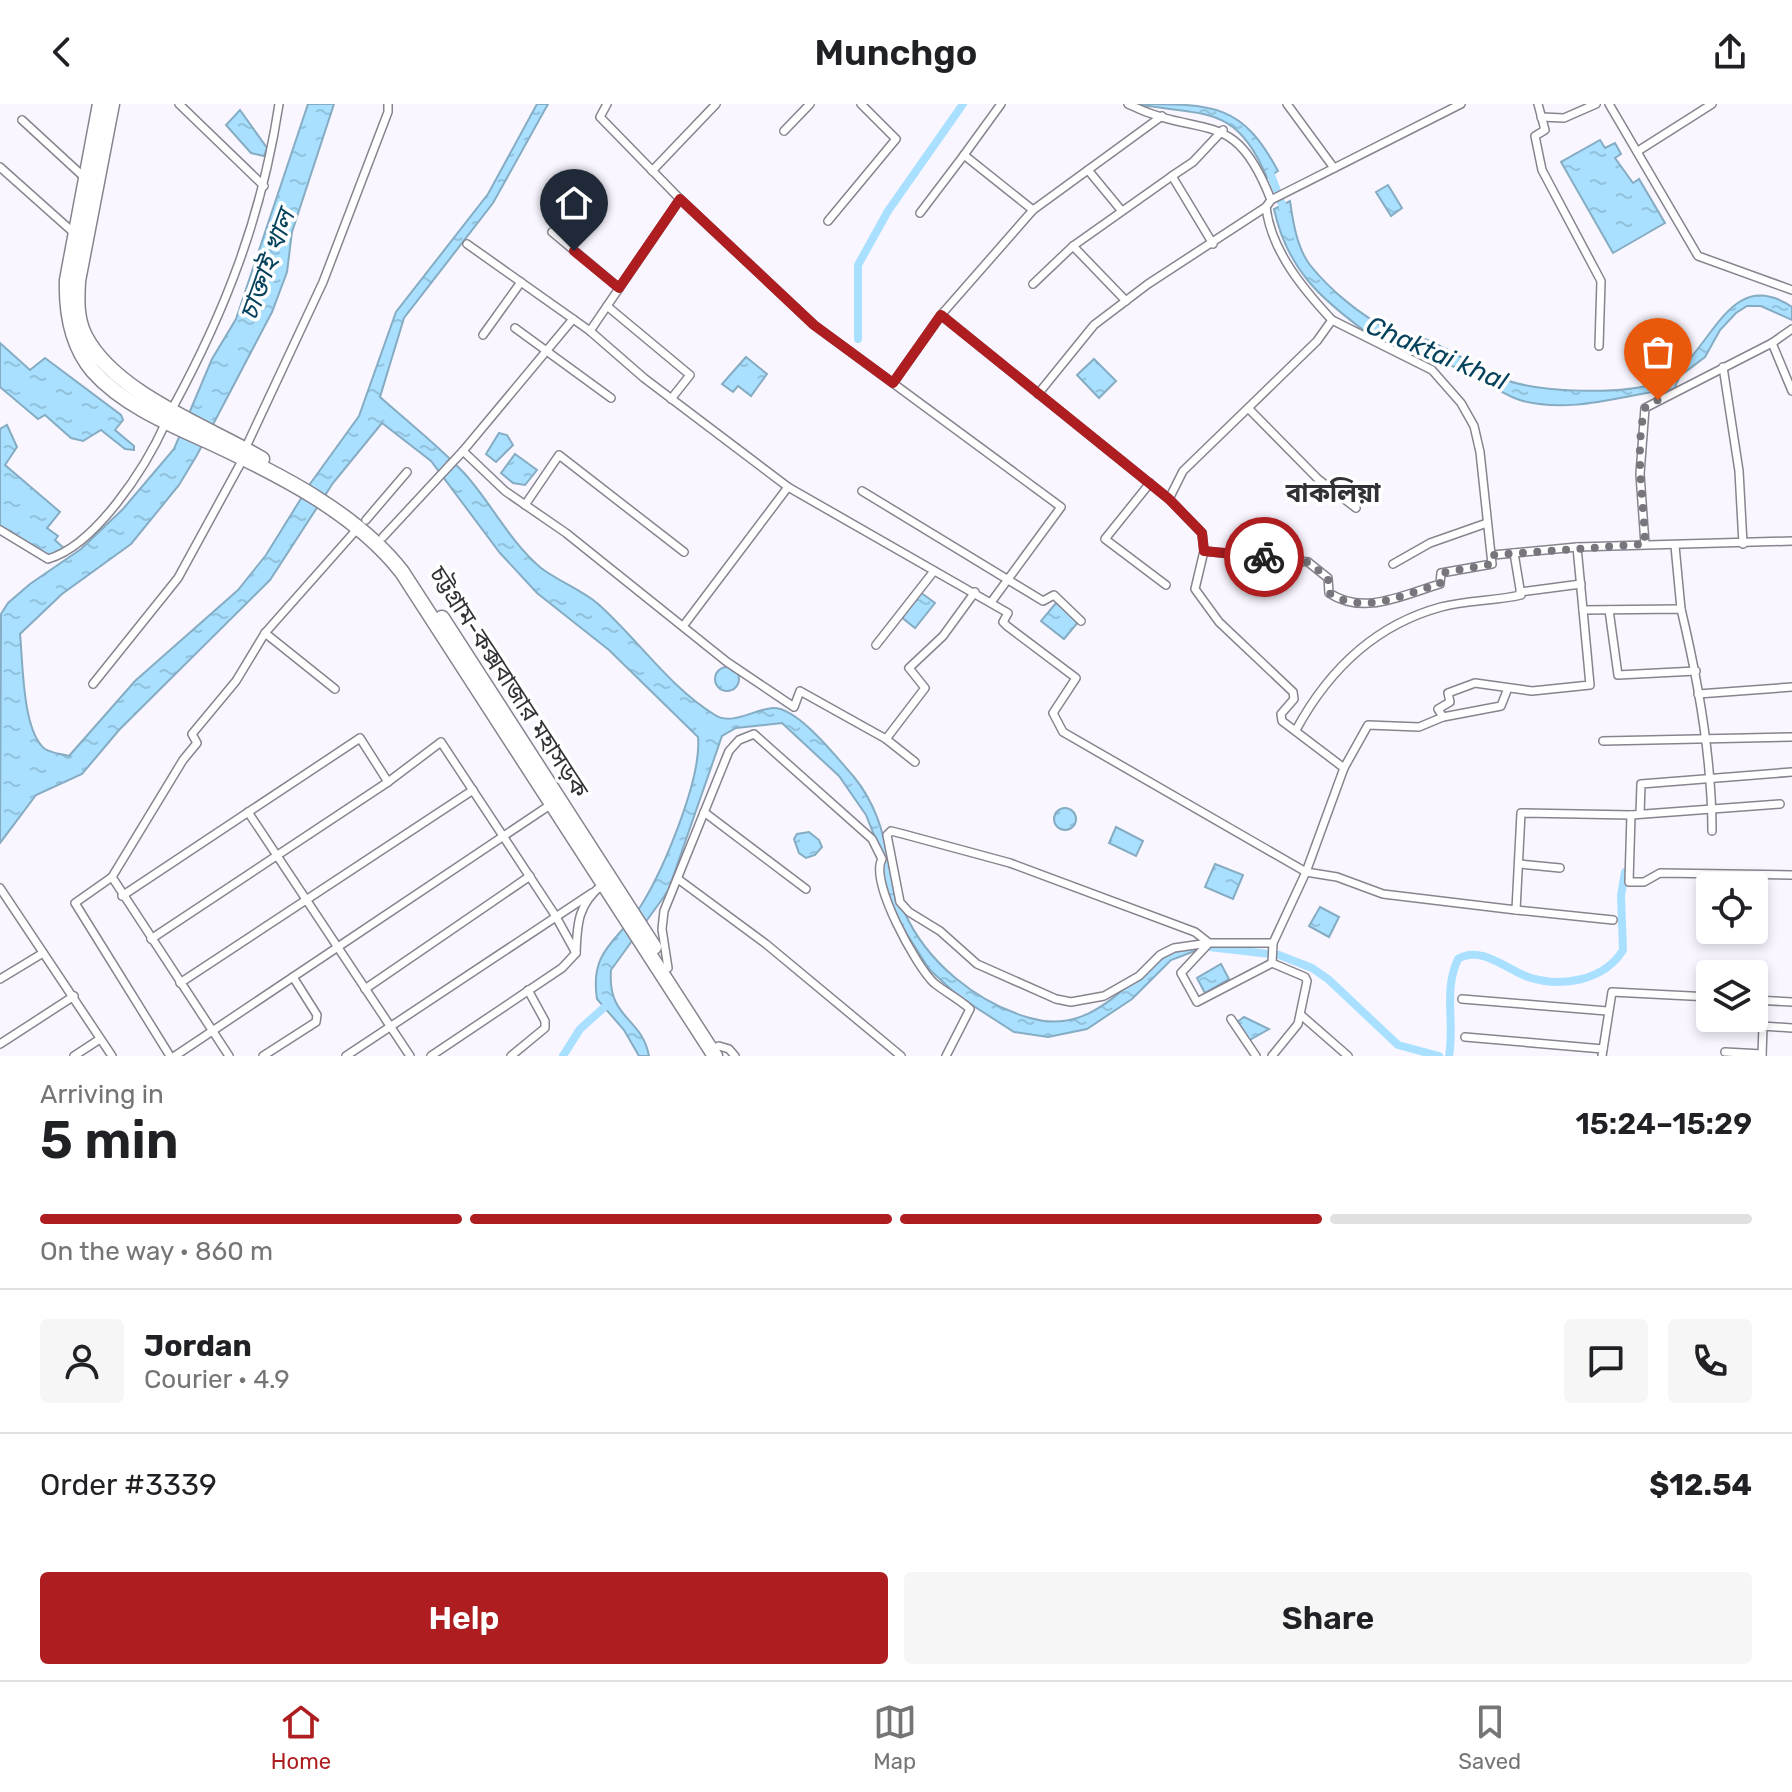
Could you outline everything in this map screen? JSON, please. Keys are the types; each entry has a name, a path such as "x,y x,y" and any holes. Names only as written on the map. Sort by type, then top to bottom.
{"highway":[{"path":"100,104 85,178 87,198 76,307 85,336 114,372 171,416"},
{"path":"112,104 87,198 74,233 66,303 74,342 94,371 110,385 171,416"},
{"name":"চট্টগ্রাম-কক্সবাজার মহাসড়ক","path":"171,416 244,454 383,537 410,569 597,889 618,899"},
{"name":"চট্টগ্রাম-কক্সবাজার মহাসড়ক","path":"363,523 402,572 653,954 723,1053"},
{"name":"চট্টগ্রাম-কক্সবাজার মহাসড়ক","path":"653,954 668,968 723,1053"}],"street":[{"path":"179,104 264,186"},
{"path":"0,530 48,559 65,554 121,501 171,416 225,305 264,186 279,104"},
{"path":"93,684 178,578 244,454 323,282 388,112 388,104"},
{"path":"607,104 600,117 680,199 814,325 1061,507 992,601"},
{"path":"652,171 716,104"},
{"path":"784,131 810,104"},
{"path":"828,221 896,139 861,104"},
{"path":"920,213 1001,104"},
{"path":"1128,104 1162,116 1214,125 1250,152 1271,202 1275,236 1302,287 1332,320 1432,370 1461,403 1474,426 1480,452 1493,555 1492,564 1441,573 1440,584 1366,606 1345,604 1329,593 1328,578 1308,562 1204,551"},
{"path":"1287,104 1334,168"},
{"path":"1038,394 1094,325 1126,301 1295,187 1461,104"},
{"path":"1538,104 1545,130 1535,136 1542,170 1601,281 1599,346"},
{"path":"1541,117 1564,118 1596,104"},
{"path":"1609,104 1671,215 1698,256 1792,290"},
{"path":"1638,151 1712,104"},
{"path":"893,383 941,315 1033,210 1162,116"},
{"path":"22,120 85,178"},
{"path":"1033,284 1073,246 1193,162 1223,130"},
{"path":"964,155 1033,210"},
{"path":"0,167 74,233"},
{"path":"1088,170 1121,210"},
{"path":"1172,176 1213,244"},
{"path":"590,331 680,199"},
{"path":"552,232 619,288"},
{"path":"467,244 590,331 671,399 788,487 992,601 1008,613 1003,622 1007,626 1076,678 1053,713 1063,732 1306,872 1337,877 1383,894 1613,920"},
{"path":"1073,246 1126,301"},
{"path":"483,335 521,282"},
{"path":"607,306 690,375 671,399"},
{"path":"941,315 1150,483 1202,533 1204,551 1195,589 1219,622 1293,692 1294,699 1281,717 1344,768"},
{"path":"383,537 463,451 573,319"},
{"path":"1169,499 1183,471 1317,341 1332,320"},
{"path":"515,328 611,398"},
{"path":"1645,544 1640,474 1644,410 1772,343 1792,329"},
{"path":"1772,343 1792,391"},
{"path":"1723,367 1739,471 1743,544"},
{"path":"1248,408 1318,479 1356,508"},
{"path":"463,451 525,505 684,625 727,662 794,707 800,691 886,739 915,762"},
{"path":"525,505 559,455 684,552"},
{"path":"407,472 265,633 236,681 192,734 197,743 183,760 112,877 75,903 173,1056 550,805"},
{"path":"1150,483 1105,539 1166,585"},
{"path":"684,625 788,487"},
{"path":"862,491 1043,601 1054,595 1081,621"},
{"path":"1393,564 1430,543 1487,523"},
{"path":"1493,555 1577,547 1792,541"},
{"path":"1675,546 1681,609 1696,671 1703,742 1711,780 1712,831"},
{"path":"1443,717 1438,709 1450,702 1449,692 1475,683 1532,691 1590,685 1577,547"},
{"path":"1296,730 1335,671 1372,639 1441,607 1519,596 1514,553"},
{"path":"876,645 934,571"},
{"path":"1520,592 1581,584"},
{"path":"886,739 925,688 909,668 943,636 975,592"},
{"path":"1583,610 1681,609"},
{"path":"1609,610 1618,675 1696,671"},
{"path":"265,633 335,689"},
{"path":"1698,694 1792,687"},
{"path":"1272,963 1273,943 1306,872 1344,768 1368,725 1419,727 1443,717 1501,706 1508,688"},
{"path":"668,968 662,929 664,911 729,751 739,740 754,734 872,839 882,859 879,868 885,899 893,918 932,981 970,1009 946,1056"},
{"path":"1603,741 1703,742 1792,737"},
{"path":"122,896 360,738 388,782"},
{"path":"151,939 388,782 441,742 555,915 576,953"},
{"path":"1640,814 1641,784 1792,772"},
{"path":"180,983 473,790"},
{"path":"1516,910 1520,864 1518,816 1521,813 1631,815 1780,804"},
{"path":"248,812 410,1056"},
{"path":"704,812 806,889"},
{"path":"1631,815 1629,882 1644,882 1660,873 1792,875"},
{"path":"1209,943 1195,932 1010,863 887,833 900,902 909,912 940,931 977,964 1056,999 1071,1002 1104,996 1139,976 1160,955 1174,948 1209,943 1273,943"},
{"path":"1520,864 1560,868"},
{"path":"365,989 530,876"},
{"path":"112,877 229,1056"},
{"path":"678,879 766,944 901,1056"},
{"path":"0,888 112,1056"},
{"path":"346,1056 597,889"},
{"path":"431,1056 562,968 576,953 577,917 597,889"},
{"path":"1209,943 1181,973 1197,1002 1272,963"},
{"path":"0,979 43,953"},
{"path":"1272,963 1307,979 1301,1015 1293,1031 1272,1056"},
{"path":"263,1056 316,1022 317,1015 293,977"},
{"path":"511,1056 545,1028 545,1021 528,990"},
{"path":"1465,1037 1602,1053 1610,995 1616,991 1696,996"},
{"path":"0,1044 74,996"},
{"path":"1462,999 1607,1011"},
{"path":"1768,1001 1792,1002"},
{"path":"1301,1015 1348,1056"},
{"path":"1231,1019 1256,1056"},
{"path":"1725,1052 1762,1055 1763,1026 1792,1028"},
{"path":"74,1056 100,1039"}],"water":[{"name":"চাক্তাই খাল","path":"308,104 334,104 292,232 287,272 272,312 197,455 179,485 131,544 62,594 20,634 28,712 37,740 45,749 69,756 135,681 238,590 266,555 310,484 359,416 396,312 488,194 537,104 548,104 493,203 404,318 380,397 465,474 510,534 541,568 597,603 698,704 715,715 729,719 766,709 783,710 817,735 854,777 874,810 898,894 914,930 940,963 973,991 1010,1011 1058,1022 1083,1016 1105,1004 1161,959 1180,950 1200,949 1171,960 1132,999 1087,1029 1048,1037 1014,1032 958,996 929,969 889,906 876,840 866,815 839,776 782,723 736,728 722,736 668,891 611,970 614,999 640,1033 649,1056 639,1056 624,1030 597,999 598,968 608,946 642,904 661,868 688,798 698,754 698,737 609,650 537,593 500,553 431,461 382,423 333,483 270,580 119,730 82,774 36,795 0,843 1,614 8,603 30,584 81,549 123,509 174,449 212,359 236,319"},
{"path":"1135,104 1186,105 1223,112 1252,132 1278,171 1267,178 1256,154 1243,137 1216,118"},
{"path":"240,110 267,148 264,156 251,153 226,125"},
{"path":"1600,140 1605,148 1615,143 1621,154 1615,158 1633,183 1639,179 1665,223 1613,253 1561,162"},
{"path":"1388,185 1402,208 1391,216 1376,192"},
{"path":"1290,201 1302,251 1318,274 1347,302 1390,330 1425,339 1516,383 1601,391 1657,383 1675,373 1691,357 1733,306 1750,297 1769,296 1792,307 1792,320 1761,306 1747,306 1720,330 1705,357 1680,376 1674,389 1580,404 1523,401 1469,373 1376,338 1334,307 1308,280 1287,249 1274,209"},
{"path":"0,343 30,370 45,358 121,415 123,420 115,430 134,446 134,450 125,449 101,430 83,441 71,438 45,415 38,419 0,387"},
{"path":"746,357 767,374 751,396 738,386 733,392 722,384"},
{"path":"1094,359 1116,381 1099,398 1077,375"},
{"path":"7,425 17,447 5,465 60,512 47,528 58,536 55,540 66,550 49,556 0,527 0,429"},
{"path":"499,433 507,435 513,445 496,462 486,454"},
{"path":"515,454 537,470 525,485 513,483 501,473"},
{"path":"920,592 935,603 915,628 900,616"},
{"path":"1056,603 1079,621 1064,639 1041,621"},
{"path":"727,667 738,674 739,679 732,690 727,691 716,684 715,679 722,668"},
{"path":"1065,808 1076,819 1065,830 1054,819"},
{"path":"1116,827 1143,841 1136,856 1109,843"},
{"path":"809,832 822,847 815,855 806,858 799,853 794,839 797,834"},
{"path":"1215,864 1243,875 1233,899 1205,887"},
{"path":"1320,907 1339,917 1329,937 1309,926"},
{"path":"1221,964 1229,979 1205,993 1197,978"},
{"path":"1244,1017 1269,1029 1248,1041 1237,1022"}],"waterway":[{"path":"858,339 858,265 888,211 963,104"},
{"name":"Chaktai khal","path":"1271,175 1286,215"},
{"path":"1449,1056 1451,983 1458,959 1467,955 1484,956 1528,977 1554,982 1581,979 1605,969 1623,950 1621,896 1625,872"},
{"path":"1209,947 1279,955 1312,968 1328,979 1398,1045 1439,1056"},
{"path":"563,1056 580,1029 608,1004"}],"way so far":[{"path":"1264,557 1308,562 1328,578 1329,593 1345,604 1366,606 1440,584 1441,573 1492,564 1493,555 1645,544 1640,443 1644,410 1658,400"}],"district":[{"name":"বাকলিয়া","path":"1333,493"}],"route":[{"path":"574,251 619,288 680,199 814,325 893,383 941,315 1169,499 1202,533 1204,551 1264,557"}]}
